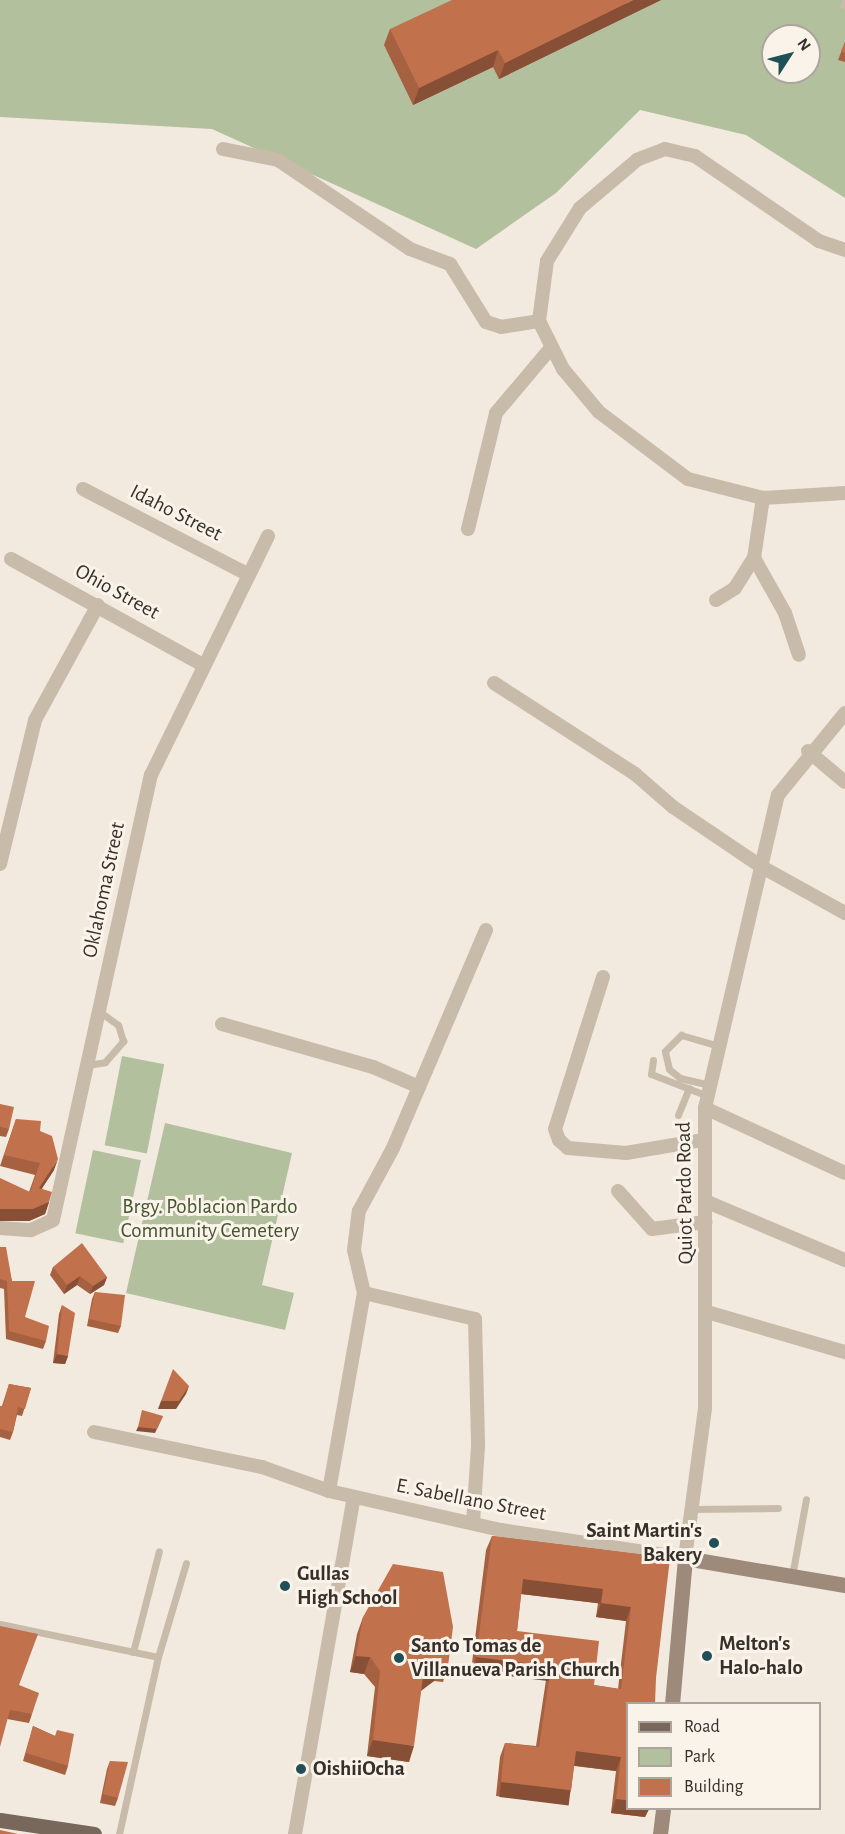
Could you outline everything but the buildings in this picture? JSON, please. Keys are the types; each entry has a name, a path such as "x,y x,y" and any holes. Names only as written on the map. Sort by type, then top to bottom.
{"main road":[{"path":"0,1820 94,1834"}],"street":[{"path":"223,149 278,160 410,249 450,264 486,322 501,327 539,321"},
{"path":"845,250 819,241 695,156 665,149 637,160 579,208 547,261 539,321 550,349 598,412 640,447 688,479 763,498 845,493"},
{"path":"468,529 492,422 550,349"},
{"name":"Idaho Street","path":"83,489 249,575"},
{"path":"716,600 735,588 754,558 763,498"},
{"name":"Oklahoma Street","path":"0,1228 31,1230 53,1220 151,775 268,536"},
{"path":"754,558 785,613 799,655"},
{"name":"Ohio Street","path":"11,559 98,604 203,665"},
{"path":"1,858 35,720 98,604"},
{"path":"494,682 635,774 673,807 762,867 845,914"},
{"name":"Quiot Pardo Road","path":"672,1702 685,1558 705,1409 706,1222 702,1140 708,1096 778,795 808,751 845,713"},
{"path":"808,751 845,782"},
{"path":"329,1491 364,1293 354,1250 359,1211 419,1087 486,930"},
{"path":"603,977 555,1129 559,1140 568,1148 626,1153 702,1140"},
{"path":"222,1024 373,1067 419,1087"},
{"path":"708,1096 845,1173"},
{"path":"618,1191 652,1229 706,1222"},
{"path":"705,1201 845,1260"},
{"path":"364,1293 474,1319 478,1435 472,1523"},
{"path":"707,1312 845,1352"},
{"name":"E. Sabellano Street","path":"94,1432 262,1467 329,1491 472,1523 845,1585"},
{"path":"295,1834 354,1497"},
{"path":"660,1834 663,1810"}],"lane":[{"path":"87,1065 105,1062 123,1041 118,1025 99,1011"},
{"path":"708,1096 669,1069 665,1051 681,1035 719,1046"},
{"path":"653,1060 651,1074 708,1096"},
{"path":"678,1115 689,1089"},
{"path":"792,1576 806,1499"},
{"path":"693,1509 778,1508"},
{"path":"133,1652 159,1551"},
{"path":"119,1834 158,1657 186,1563"},
{"path":"0,1624 158,1657"}],"green space":[{"path":"0,0 845,0 845,198 746,135 640,110 556,193 476,249 212,129 0,117"},
{"path":"122,1056 164,1064 147,1154 105,1145"},
{"name":"Brgy. Poblacion Pardo Community Cemetery","path":"165,1123 292,1153 262,1285 294,1293 285,1330 126,1293"},
{"path":"93,1150 141,1160 123,1243 75,1233"}],"place":[{"name":"Saint Martin's Bakery","path":"714,1543"},
{"name":"Gullas High School","path":"285,1586"},
{"name":"Melton's Halo-halo","path":"707,1656"},
{"name":"Santo Tomas de Villanueva Parish Church","path":"399,1658"},
{"name":"OishiiOcha","path":"301,1769"}]}
